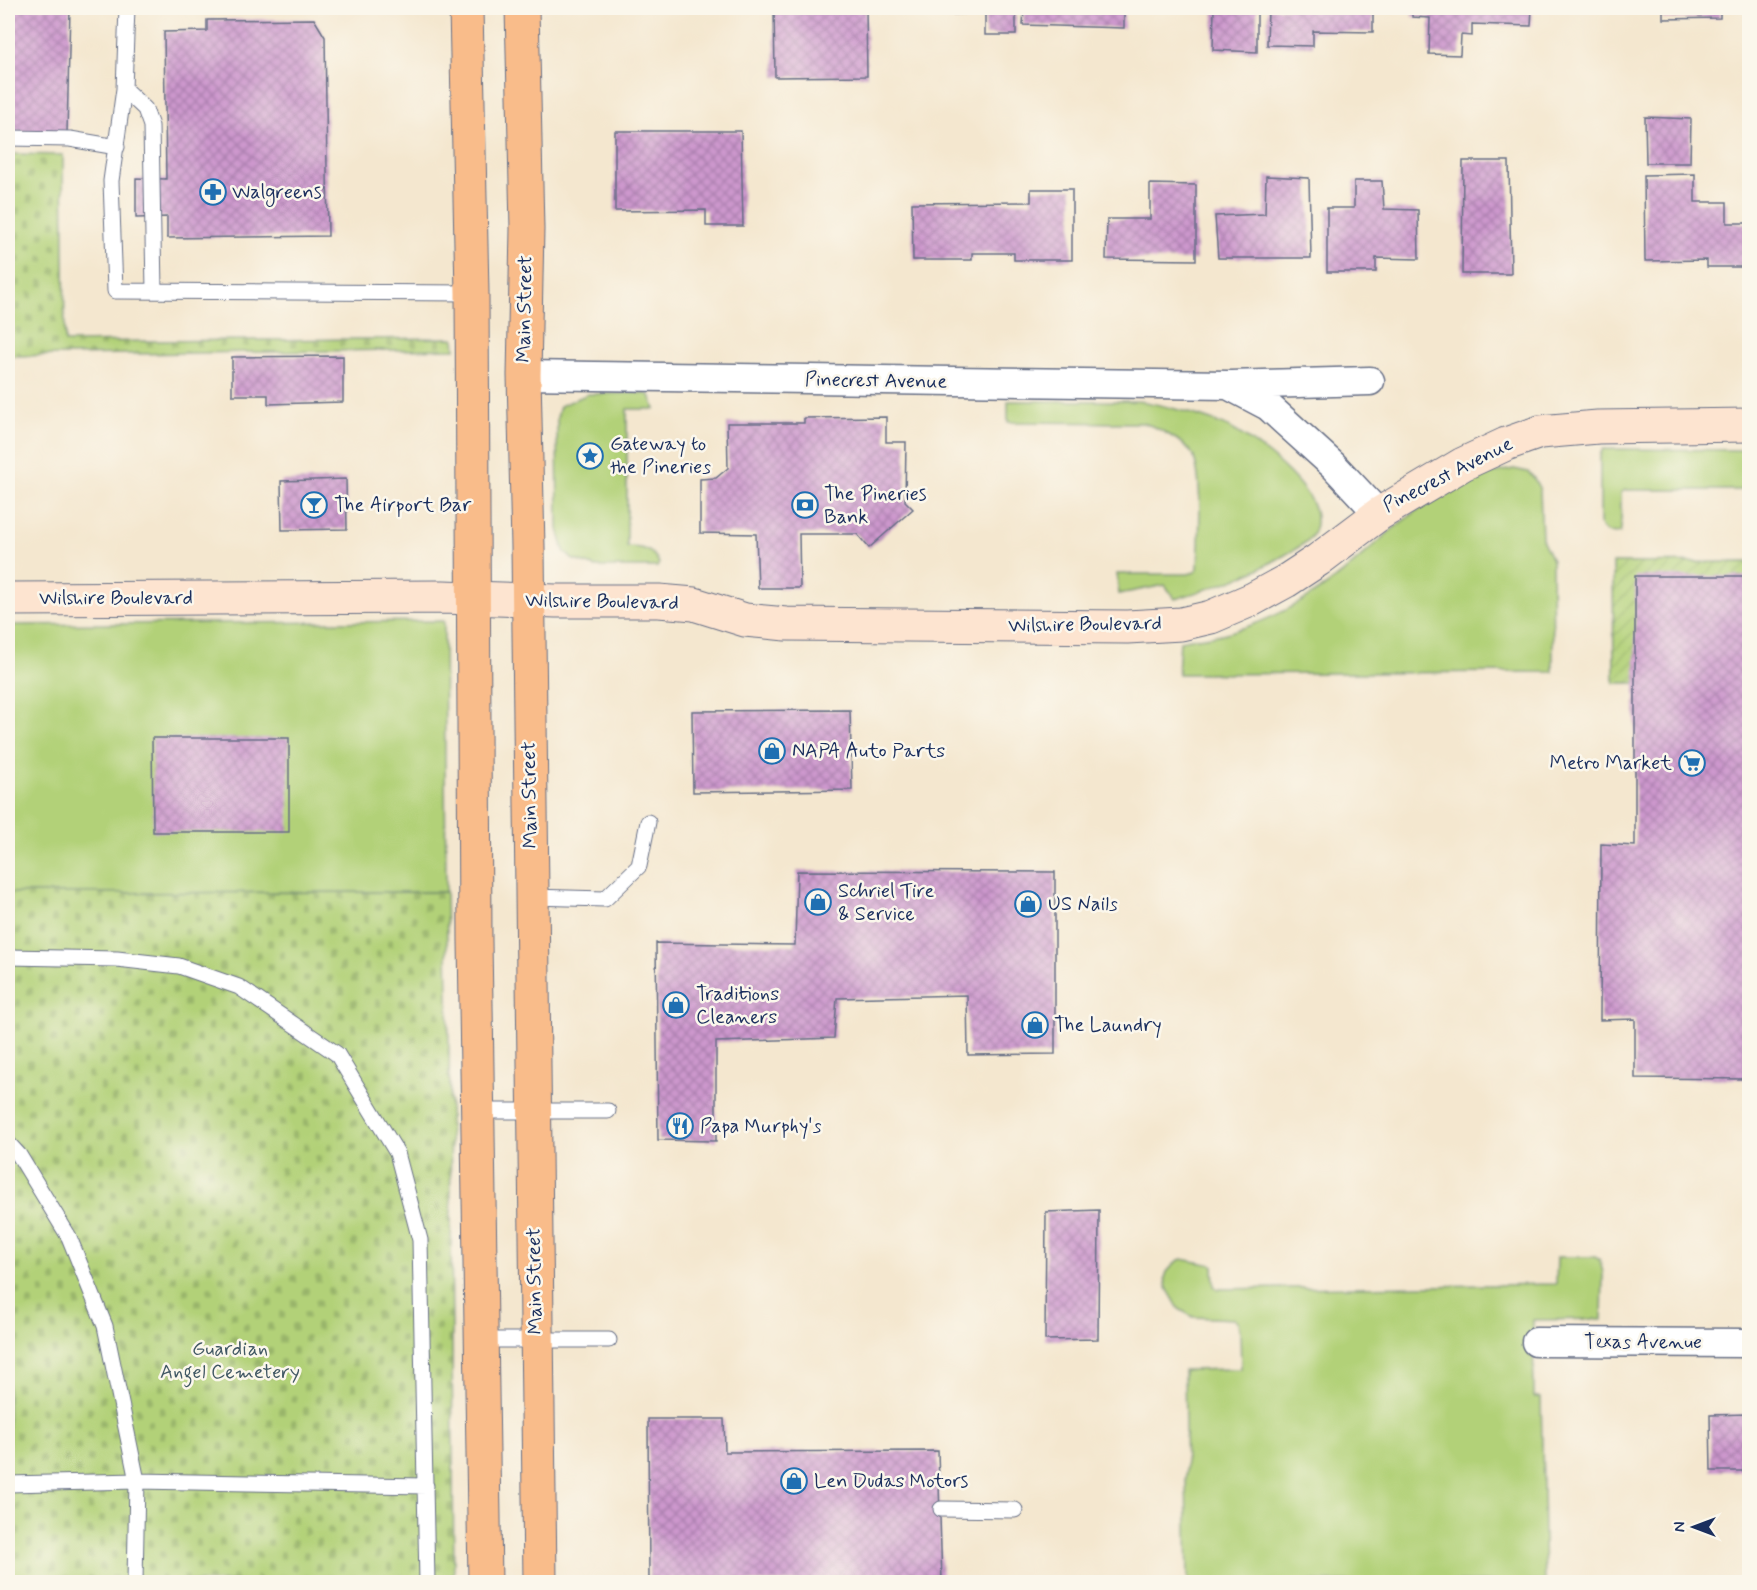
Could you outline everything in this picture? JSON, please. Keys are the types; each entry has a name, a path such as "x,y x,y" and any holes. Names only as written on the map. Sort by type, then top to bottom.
{"main road":[{"path":"466,8 472,293 478,1111 485,1582"},
{"name":"Main Street","path":"522,8 527,229 524,375 540,1582"}],"street":[{"name":"Pinecrest Avenue","path":"524,375 1228,385 1370,381"},
{"name":"Pinecrest Avenue","path":"1228,385 1268,406 1334,466 1379,514 1463,464 1506,444 1540,432 1598,427 1749,426"},
{"name":"Wilshire Boulevard","path":"8,599 659,600 694,604 745,620 786,624 1127,627 1180,624 1211,617 1253,599 1286,581 1379,514"},
{"name":"Texas Avenue","path":"1536,1342 1749,1343"}],"lane":[{"path":"127,8 124,89 111,181 115,291 472,293"},
{"path":"124,89 145,108 151,126 154,291"},
{"path":"8,138 70,139 117,147"},
{"path":"531,897 605,899 639,866 648,822"},
{"path":"8,957 117,959 179,966 239,987 337,1054 397,1153 420,1240 427,1582"},
{"path":"478,1111 608,1111"},
{"path":"8,1143 19,1155 69,1237 105,1326 137,1481 135,1582"},
{"path":"481,1340 609,1341"},
{"path":"8,1484 137,1481 426,1486"},
{"path":"941,1509 1015,1510"}],"green space":[{"path":"8,154 63,155 65,342 454,338 455,349 8,356"},
{"path":"642,393 650,395 655,409 627,409 627,547 646,550 659,563 657,567 596,567 572,559 564,551 558,529 557,418 560,406 588,394"},
{"path":"1008,401 1145,402 1187,412 1228,427 1273,458 1303,489 1313,506 1316,522 1311,537 1299,547 1245,575 1175,599 1165,585 1119,594 1117,574 1188,574 1195,572 1198,568 1199,490 1198,474 1191,452 1168,434 1143,423 1008,422"},
{"path":"1603,449 1749,450 1749,490 1625,490 1621,493 1621,530 1620,533 1611,533 1600,525 1600,455"},
{"path":"1514,469 1528,472 1540,490 1542,539 1552,560 1553,672 1178,674 1180,641 1230,632 1289,609 1330,583 1388,533 1431,502 1481,477"},
{"path":"1749,562 1749,576 1635,683 1614,683 1613,563"},
{"path":"444,621 446,892 8,893 8,625"},
{"name":"Guardian Angel Cemetery","path":"446,892 454,1582 8,1582 8,893"},
{"path":"1557,1257 1595,1257 1600,1260 1603,1273 1602,1319 1533,1320 1534,1397 1541,1397 1545,1582 1188,1582 1184,1370 1241,1369 1240,1331 1238,1322 1234,1319 1193,1317 1179,1309 1167,1288 1165,1278 1167,1272 1177,1261 1182,1259 1213,1265 1214,1286 1218,1289 1556,1284"}],"building":[{"path":"8,8 70,8 67,133 8,132"},
{"path":"774,8 866,8 867,76 775,77"},
{"path":"917,8 1016,8 1016,35 985,35 985,14 917,15"},
{"path":"1024,8 1124,8 1124,28 1023,25"},
{"path":"1214,8 1257,8 1257,52 1213,50"},
{"path":"1268,8 1373,8 1373,32 1313,31 1313,46 1267,45"},
{"path":"1412,8 1532,8 1531,26 1472,24 1472,36 1461,35 1460,55 1429,54 1430,18 1412,17"},
{"path":"1663,8 1720,8 1720,18 1663,19"},
{"name":"Walgreens","path":"314,19 325,37 328,236 167,238 167,217 136,218 136,178 166,179 164,32 207,31 207,20"},
{"path":"1645,117 1691,119 1690,163 1646,163"},
{"path":"615,131 741,131 743,226 706,226 706,210 615,211"},
{"path":"1463,161 1509,161 1511,274 1462,274"},
{"path":"1695,174 1695,202 1727,202 1727,223 1748,223 1749,267 1707,267 1707,260 1645,261 1644,175"},
{"path":"1266,176 1309,178 1311,258 1218,258 1215,216 1265,214"},
{"path":"1354,181 1382,181 1384,209 1418,210 1419,259 1376,258 1376,272 1327,272 1327,208 1354,208"},
{"path":"1150,184 1196,185 1196,260 1106,259 1107,219 1150,219"},
{"path":"1031,189 1072,189 1072,260 1014,260 1014,253 972,253 972,260 913,260 912,203 1031,202"},
{"path":"343,356 343,402 268,404 268,395 232,395 232,357"},
{"name":"The Pineries Bank","path":"886,417 886,442 906,442 905,501 913,509 869,548 857,534 799,534 800,588 758,588 756,534 700,533 700,479 716,478 728,468 727,423 804,423 804,418"},
{"name":"The Airport Bar","path":"346,479 347,529 282,530 281,481"},
{"name":"Metro Market","path":"1635,576 1750,576 1750,1079 1635,1078 1635,1019 1600,1020 1601,844 1635,846"},
{"name":"NAPA Auto Parts","path":"850,710 852,790 693,792 692,711"},
{"path":"152,738 289,738 289,832 153,832"},
{"path":"797,871 1055,872 1055,1054 968,1055 967,995 837,998 834,1038 716,1042 716,1141 658,1140 656,943 795,945"},
{"path":"1099,1210 1098,1339 1045,1340 1046,1212"},
{"path":"1750,1414 1750,1471 1711,1471 1710,1415"},
{"name":"Len Dudas Motors","path":"648,1419 724,1419 725,1452 938,1451 942,1582 649,1582"}],"place":[{"name":"Walgreens","path":"213,192"},
{"name":"Gateway to the Pineries","path":"590,456"},
{"name":"The Airport Bar","path":"314,505"},
{"name":"The Pineries Bank","path":"805,505"},
{"name":"NAPA Auto Parts","path":"772,751"},
{"name":"Metro Market","path":"1692,763"},
{"name":"Schriel Tire & Service","path":"818,902"},
{"name":"US Nails","path":"1028,904"},
{"name":"Traditions Cleaners","path":"676,1005"},
{"name":"The Laundry","path":"1035,1025"},
{"name":"Papa Murphy's","path":"680,1126"},
{"name":"Len Dudas Motors","path":"794,1481"}]}
